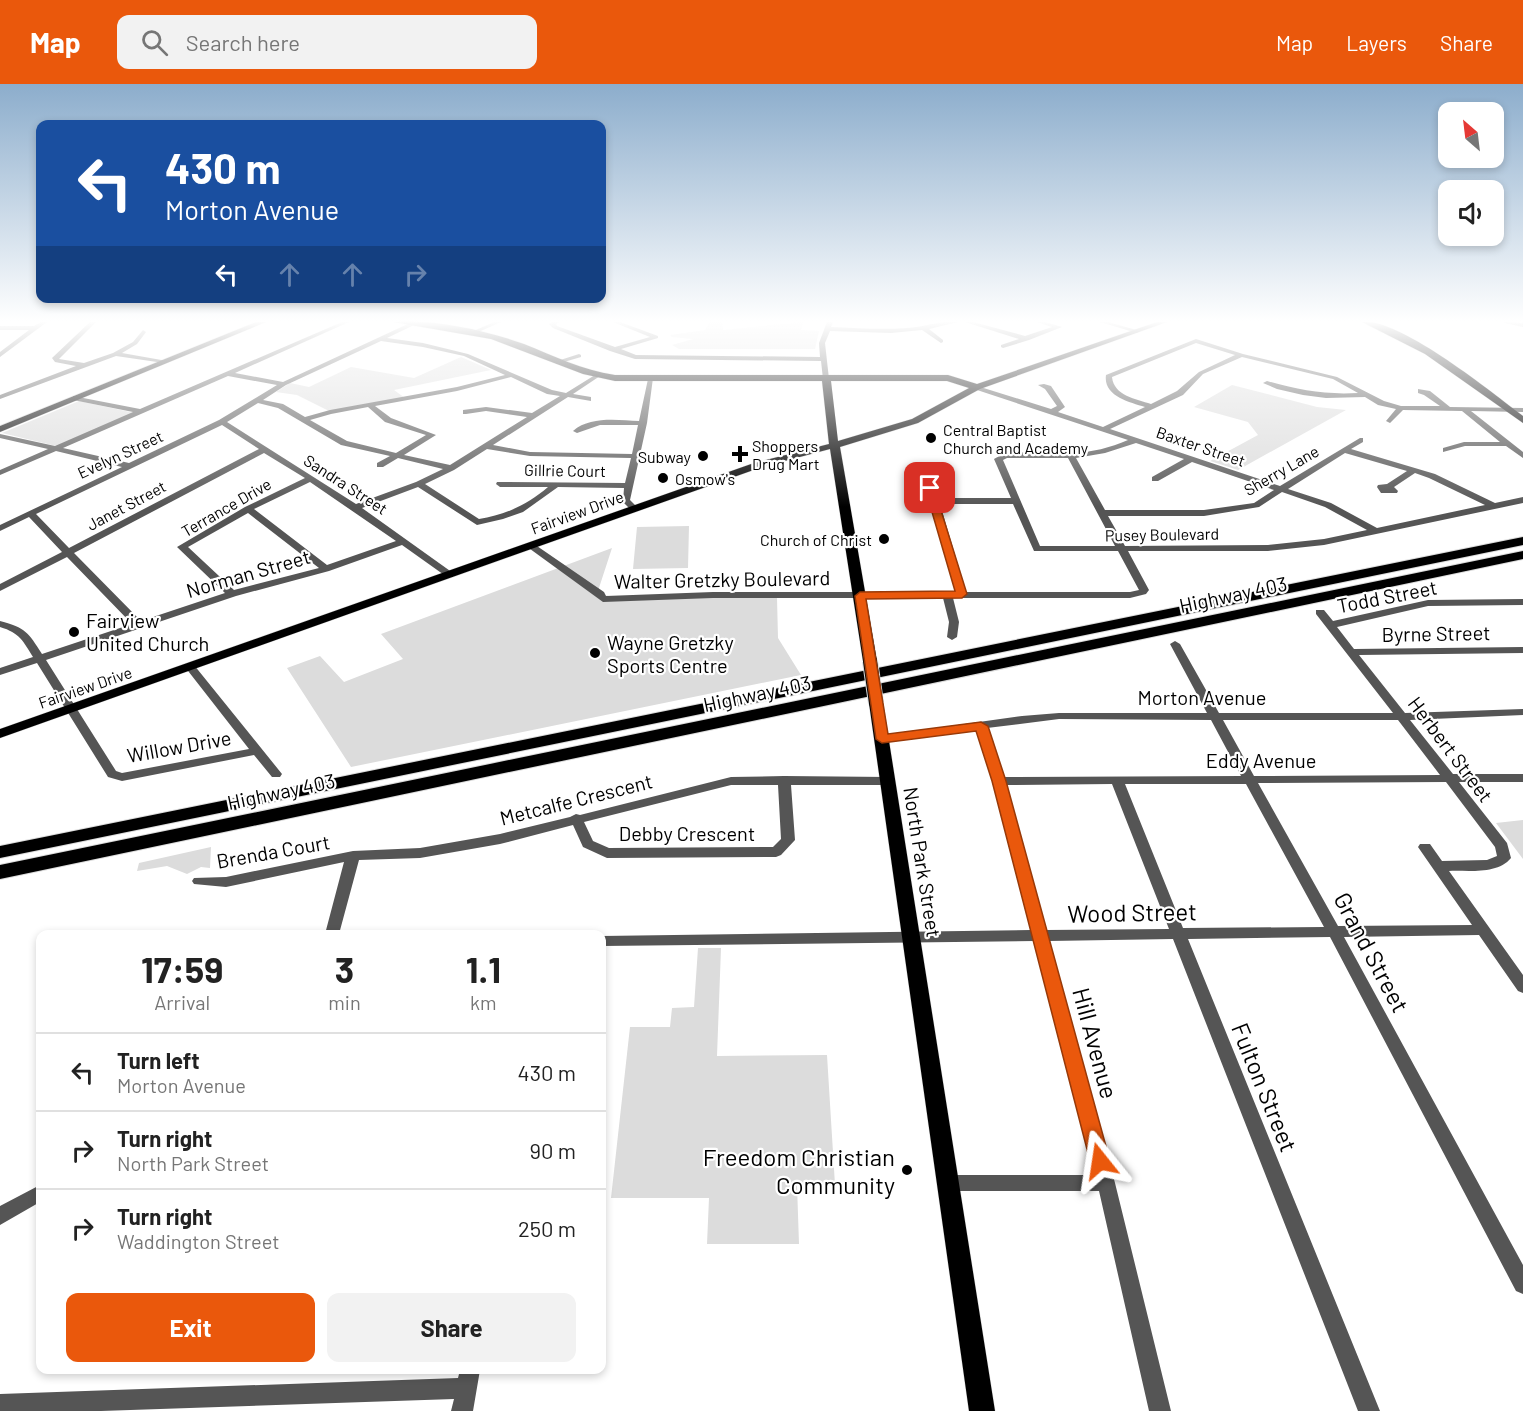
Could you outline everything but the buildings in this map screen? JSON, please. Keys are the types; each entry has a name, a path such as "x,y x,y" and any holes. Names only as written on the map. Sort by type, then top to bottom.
{"highway":[{"name":"Highway 403","path":"0,852 1523,542"},
{"name":"Highway 403","path":"0,872 1523,555"},
{"path":"0,846 161,819"},
{"path":"0,878 118,847"}],"main road":[{"path":"0,429 110,384"},
{"name":"North Park Street","path":"827,384 834,445 839,463 913,938 982,1411"},
{"path":"967,384 977,387"},
{"name":"Fairview Drive","path":"0,734 758,465 915,421 986,384"},
{"path":"1473,384 1523,420"}],"street":[{"path":"3,395 34,384"},
{"path":"0,473 202,384"},
{"name":"Evelyn Street","path":"0,528 222,422 284,384"},
{"path":"304,420 368,404 457,390 479,384"},
{"path":"531,384 549,392 588,399"},
{"path":"356,507 419,484 451,468 585,384"},
{"path":"635,509 626,500 650,384"},
{"path":"1110,384 1117,393 1150,406"},
{"path":"1103,430 1191,384"},
{"path":"1270,384 1299,393 1323,397 1364,395"},
{"path":"1345,384 1381,403 1401,408 1523,410"},
{"path":"1042,385 1048,388 1061,407 1051,412"},
{"name":"Baxter Street","path":"977,387 1328,505 1377,532"},
{"path":"1421,391 1451,410"},
{"path":"76,398 139,411"},
{"path":"257,401 280,406 344,443 451,468"},
{"path":"368,404 388,420 432,435 380,465"},
{"path":"1390,422 1401,408"},
{"path":"466,412 486,409 535,416"},
{"path":"1465,410 1523,456"},
{"name":"Sandra Street","path":"222,422 356,507 450,575"},
{"path":"577,431 594,424 643,423"},
{"path":"0,436 130,466"},
{"name":"Pusey Boulevard","path":"1136,440 1109,452 1071,456 1005,456 998,459 1037,549 1268,548 1324,542 1523,500"},
{"name":"Sherry Lane","path":"1103,513 1204,513 1237,510 1256,505 1360,440"},
{"path":"1446,450 1464,444 1508,444"},
{"path":"486,446 530,454 636,456"},
{"name":"Janet Street","path":"0,588 265,449"},
{"path":"1346,450 1432,476 1495,507"},
{"path":"1071,456 1123,550"},
{"path":"1155,479 1191,459"},
{"path":"1389,487 1414,470"},
{"path":"924,474 935,501 962,594"},
{"name":"Terrance Drive","path":"232,594 182,547 248,509 310,479"},
{"path":"419,484 477,522 498,519 532,505 556,485"},
{"name":"Gillrie Court","path":"500,484 630,486"},
{"path":"935,501 1016,501"},
{"path":"248,509 326,569"},
{"path":"30,513 139,625"},
{"name":"Norman Street","path":"0,672 232,594 326,569 404,541"},
{"name":"Walter Gretzky Boulevard","path":"531,546 600,594 603,599 701,595 1130,595 1143,592 1123,550"},
{"path":"947,595 954,622 952,637"},
{"name":"Todd Street","path":"1330,626 1428,603 1523,602"},
{"name":"Herbert Street","path":"1320,612 1502,846 1504,858 1489,865 1438,866"},
{"name":"Willow Drive","path":"0,624 17,629 26,637 112,774 122,777 257,751"},
{"name":"Grand Street","path":"1175,644 1218,718 1523,1284"},
{"name":"Byrne Street","path":"1350,652 1523,650"},
{"name":"Willow Drive","path":"190,667 276,774"},
{"name":"Morton Avenue","path":"882,739 1059,716 1403,717 1523,712"},
{"name":"Hill Avenue","path":"981,726 999,781 1042,937 1106,1183 1160,1411"},
{"name":"Eddy Avenue","path":"999,781 1523,778"},
{"name":"Debby Crescent","path":"576,818 588,844 607,853 776,852 788,840 784,780"},
{"name":"Metcalfe Crescent","path":"353,856 432,851 500,838 731,781 888,781"},
{"name":"Fulton Street","path":"1117,781 1369,1411"},
{"path":"1425,847 1523,987"},
{"path":"333,930 353,856"},
{"name":"Brenda Court","path":"199,881 226,882 353,856"},
{"name":"Wood Street","path":"606,940 1042,937 1484,930"},
{"path":"948,1183 1106,1183"},
{"path":"0,1216 36,1195"},
{"path":"0,1404 468,1379 462,1411"}],"shaded area":[{"path":"289,384 309,387 315,384 423,384 394,390 405,398 331,412 297,395 276,392"},
{"path":"1232,385 1317,407 1346,410 1238,470 1210,461 1258,435 1248,422 1194,407"},
{"path":"79,401 135,413 56,446 2,433"},
{"path":"689,526 688,568 633,569 637,527"},
{"path":"612,548 597,594 620,598 777,598 778,638 801,675 351,767 287,668 320,656 344,682 403,659 381,634"},
{"path":"1523,820 1523,859 1496,823"},
{"path":"211,847 210,868 201,867 187,874 167,866 137,871 139,863"},
{"path":"698,948 721,948 717,1056 827,1055 835,1185 797,1185 799,1244 707,1244 709,1198 611,1198 630,1027 670,1027 672,1008 694,1007"}],"place":[{"name":"Central Baptist Church and Academy","path":"931,438"},
{"name":"Shoppers Drug Mart","path":"740,454"},
{"name":"Subway","path":"703,456"},
{"name":"Osmow's","path":"663,478"},
{"name":"Church of Christ","path":"884,539"},
{"name":"Fairview United Church","path":"74,632"},
{"name":"Wayne Gretzky Sports Centre","path":"595,653"},
{"name":"Freedom Christian Community","path":"907,1170"}],"route":[{"path":"930,488 962,594 860,596 882,739 981,726 999,781 1042,937 1100,1161"}]}
